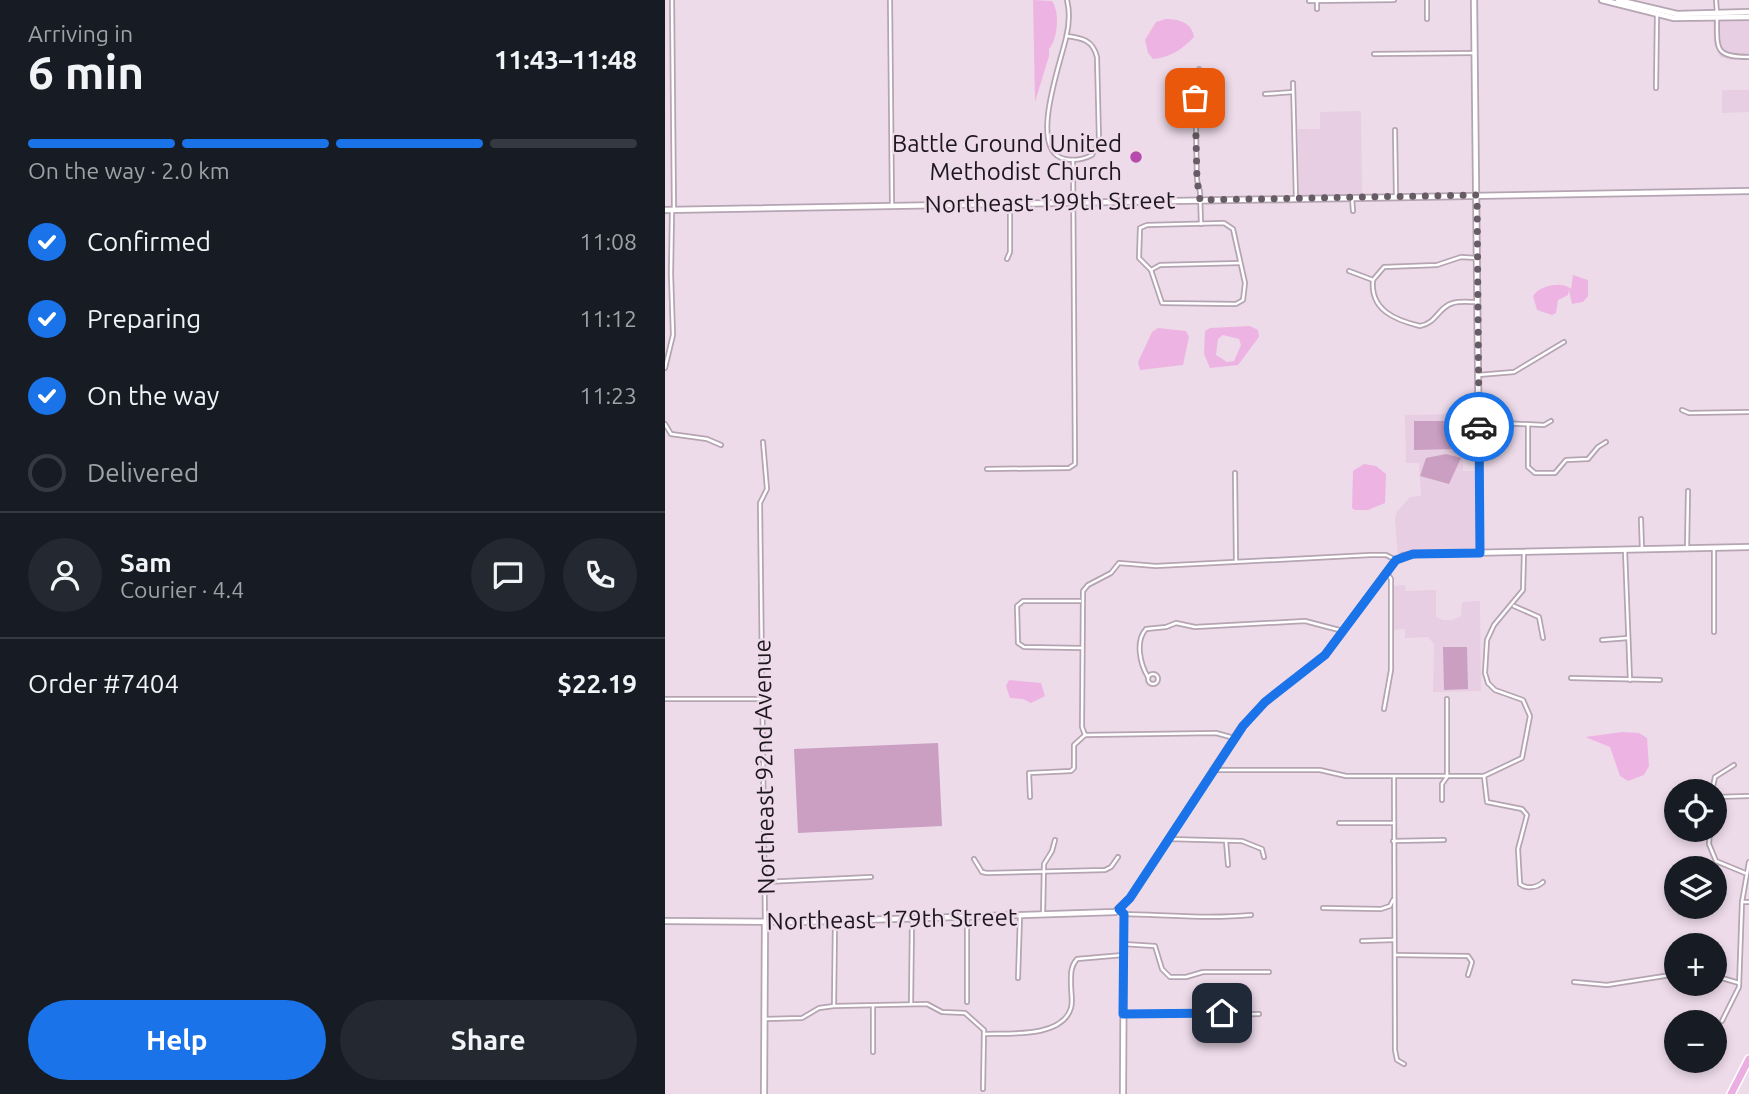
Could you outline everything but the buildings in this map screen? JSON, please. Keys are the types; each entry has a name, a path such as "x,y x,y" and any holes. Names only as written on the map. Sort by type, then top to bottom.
{"highway":[{"path":"1731,1094 1749,1059"}],"street":[{"path":"665,368 673,335 672,0"},
{"path":"890,0 892,205"},
{"path":"1067,0 1067,36 1047,126 1052,152 1061,158 1073,160 1088,157 1098,145 1097,57 1088,41 1067,36"},
{"path":"1309,1 1394,0"},
{"path":"1427,0 1427,19"},
{"path":"1473,0 1480,553"},
{"path":"1602,0 1657,13 1749,14"},
{"path":"1618,0 1657,13"},
{"path":"1716,0 1717,47 1730,57 1749,57"},
{"path":"1317,1 1317,9"},
{"path":"1656,88 1657,13"},
{"path":"1374,54 1474,53"},
{"path":"1199,69 1195,79 1197,180 1201,224"},
{"path":"1293,83 1296,198"},
{"path":"1265,94 1293,92"},
{"path":"1395,130 1397,196"},
{"path":"987,469 1069,468 1075,464 1073,160"},
{"name":"Northeast 199th Street","path":"665,210 1749,191"},
{"path":"1352,197 1353,211"},
{"path":"1007,259 1010,252 1010,203"},
{"path":"1201,224 1229,225 1233,229 1245,283 1243,300 1236,304 1164,304 1159,298 1151,270 1139,258 1139,233 1143,226 1201,224"},
{"path":"1477,257 1461,257 1437,265 1384,267 1373,280 1376,300 1382,311 1420,326 1435,320 1441,311 1453,303 1478,302"},
{"path":"1151,270 1160,265 1240,263"},
{"path":"1349,271 1373,280"},
{"path":"1478,375 1514,372 1564,342"},
{"path":"1682,410 1689,413 1749,412"},
{"path":"1479,422 1544,425 1551,421"},
{"path":"665,424 671,434 707,439 721,445"},
{"path":"1528,425 1531,470 1537,473 1556,472 1566,460 1589,458 1598,447 1607,442"},
{"name":"Northeast 92nd Avenue","path":"763,442 767,489 760,503 764,699 764,1094"},
{"path":"1235,473 1236,561"},
{"path":"1687,549 1688,491"},
{"path":"1641,519 1642,550"},
{"path":"1251,915 1217,919 1203,915 1124,914 1119,909 1126,903 1234,738 1265,702 1325,655 1396,560 1413,554 1749,547"},
{"path":"1714,548 1714,632"},
{"path":"1625,550 1630,681"},
{"path":"1212,770 1320,770 1346,776 1447,777 1484,776 1515,764 1525,751 1530,720 1528,705 1520,698 1493,689 1486,675 1487,638 1523,590 1524,552"},
{"path":"1085,735 1082,727 1082,599 1088,585 1107,576 1120,562 1156,566 1370,555 1385,555 1396,560"},
{"path":"1384,709 1391,670 1391,579 1386,570"},
{"path":"1082,599 1023,601 1017,606 1016,614 1018,643 1029,648 1082,648"},
{"path":"1512,605 1539,617 1543,638"},
{"path":"1149,677 1140,653 1141,635 1146,629 1176,623 1195,627 1305,621 1343,631"},
{"path":"1602,640 1628,638"},
{"path":"1571,678 1660,680"},
{"path":"665,699 764,699"},
{"path":"1442,800 1442,784 1447,777 1447,699"},
{"path":"1030,797 1029,773 1071,771 1074,768 1074,745 1085,735 1216,733 1234,738"},
{"path":"1715,779 1734,765"},
{"path":"1484,776 1487,802 1523,810 1527,815 1518,849 1520,884 1534,887 1543,882"},
{"path":"1394,777 1395,1057 1405,1064"},
{"path":"1727,797 1749,796"},
{"path":"1339,823 1394,823"},
{"path":"1168,839 1242,841 1255,844 1262,849 1265,857"},
{"path":"1043,915 1043,872 1055,840"},
{"path":"1394,841 1444,840"},
{"path":"1226,842 1228,865"},
{"path":"974,859 985,873 1108,870 1118,857"},
{"path":"1726,1010 1739,983 1742,902 1749,862"},
{"path":"1727,866 1745,873"},
{"path":"765,882 871,877"},
{"path":"1323,908 1381,909 1390,906 1393,900"},
{"path":"1742,902 1749,902"},
{"name":"Northeast 179th Street","path":"665,921 967,918 1109,913 1119,909"},
{"path":"1123,1094 1124,914"},
{"path":"1018,978 1020,916"},
{"path":"967,918 967,1002"},
{"path":"911,1004 912,919"},
{"path":"834,1006 835,921"},
{"path":"1362,941 1394,940"},
{"path":"1123,944 1155,946 1162,969 1170,977 1186,977 1203,972 1269,972"},
{"path":"985,1034 1045,1031 1064,1018 1070,1009 1071,968 1077,959 1123,955"},
{"path":"1395,955 1468,956 1472,962 1468,975"},
{"path":"1574,982 1607,985 1664,976"},
{"path":"1727,980 1739,983"},
{"path":"765,1020 802,1018 819,1008 834,1006 931,1005 942,1012 965,1013 985,1034 983,1089"},
{"path":"873,1006 873,1052"},
{"path":"1123,1014 1259,1014"}],"shaded area":[{"path":"1033,0 1052,1 1057,18 1056,32 1035,102"},
{"path":"1749,18 1749,60 1720,57 1714,45 1713,19"},
{"path":"1166,19 1184,23 1191,28 1194,37 1175,52 1153,59 1148,53 1145,40 1156,22"},
{"path":"1722,90 1749,90 1749,112 1722,113"},
{"path":"1361,111 1362,196 1299,196 1298,129 1320,129 1320,112"},
{"path":"1573,275 1588,280 1588,296 1583,302 1572,304 1569,290 1568,295 1558,300 1556,313 1552,315 1537,310 1533,296 1536,292 1557,285 1571,289"},
{"path":"1250,326 1258,330 1259,337 1238,365 1210,368 1204,354 1205,331 1210,328","holes":["1223,335 1239,339 1241,345 1234,361 1227,362 1216,355 1218,339"]},
{"path":"1158,328 1186,331 1189,337 1183,365 1140,370 1138,362 1152,332"},
{"path":"1463,414 1463,471 1478,471 1478,550 1398,556 1395,518 1397,512 1410,497 1421,496 1419,463 1406,463 1405,415"},
{"path":"1414,421 1454,421 1455,449 1414,450"},
{"path":"1446,454 1461,458 1449,484 1420,476 1426,458"},
{"path":"1364,464 1376,466 1386,474 1385,503 1368,510 1355,510 1352,508 1353,471"},
{"path":"1405,585 1406,591 1436,590 1436,617 1443,620 1461,616 1462,602 1480,601 1481,691 1433,692 1434,644 1428,637 1405,638 1405,629 1392,630 1392,586"},
{"path":"1443,647 1467,647 1468,689 1444,690"},
{"path":"1009,680 1041,683 1045,696 1031,703 1010,698 1006,686"},
{"path":"1622,732 1639,733 1647,738 1649,766 1644,775 1628,781 1620,776 1610,747 1585,737"},
{"path":"938,743 942,826 798,833 794,749"}],"way so far":[{"path":"1195,98 1197,185 1200,200 1477,195 1479,427"}],"place":[{"name":"Battle Ground United Methodist Church","path":"1136,157"}],"route":[{"path":"1222,1013 1123,1014 1124,914 1119,909 1130,898 1243,726 1265,702 1325,655 1396,560 1413,554 1480,553 1479,427"}]}
